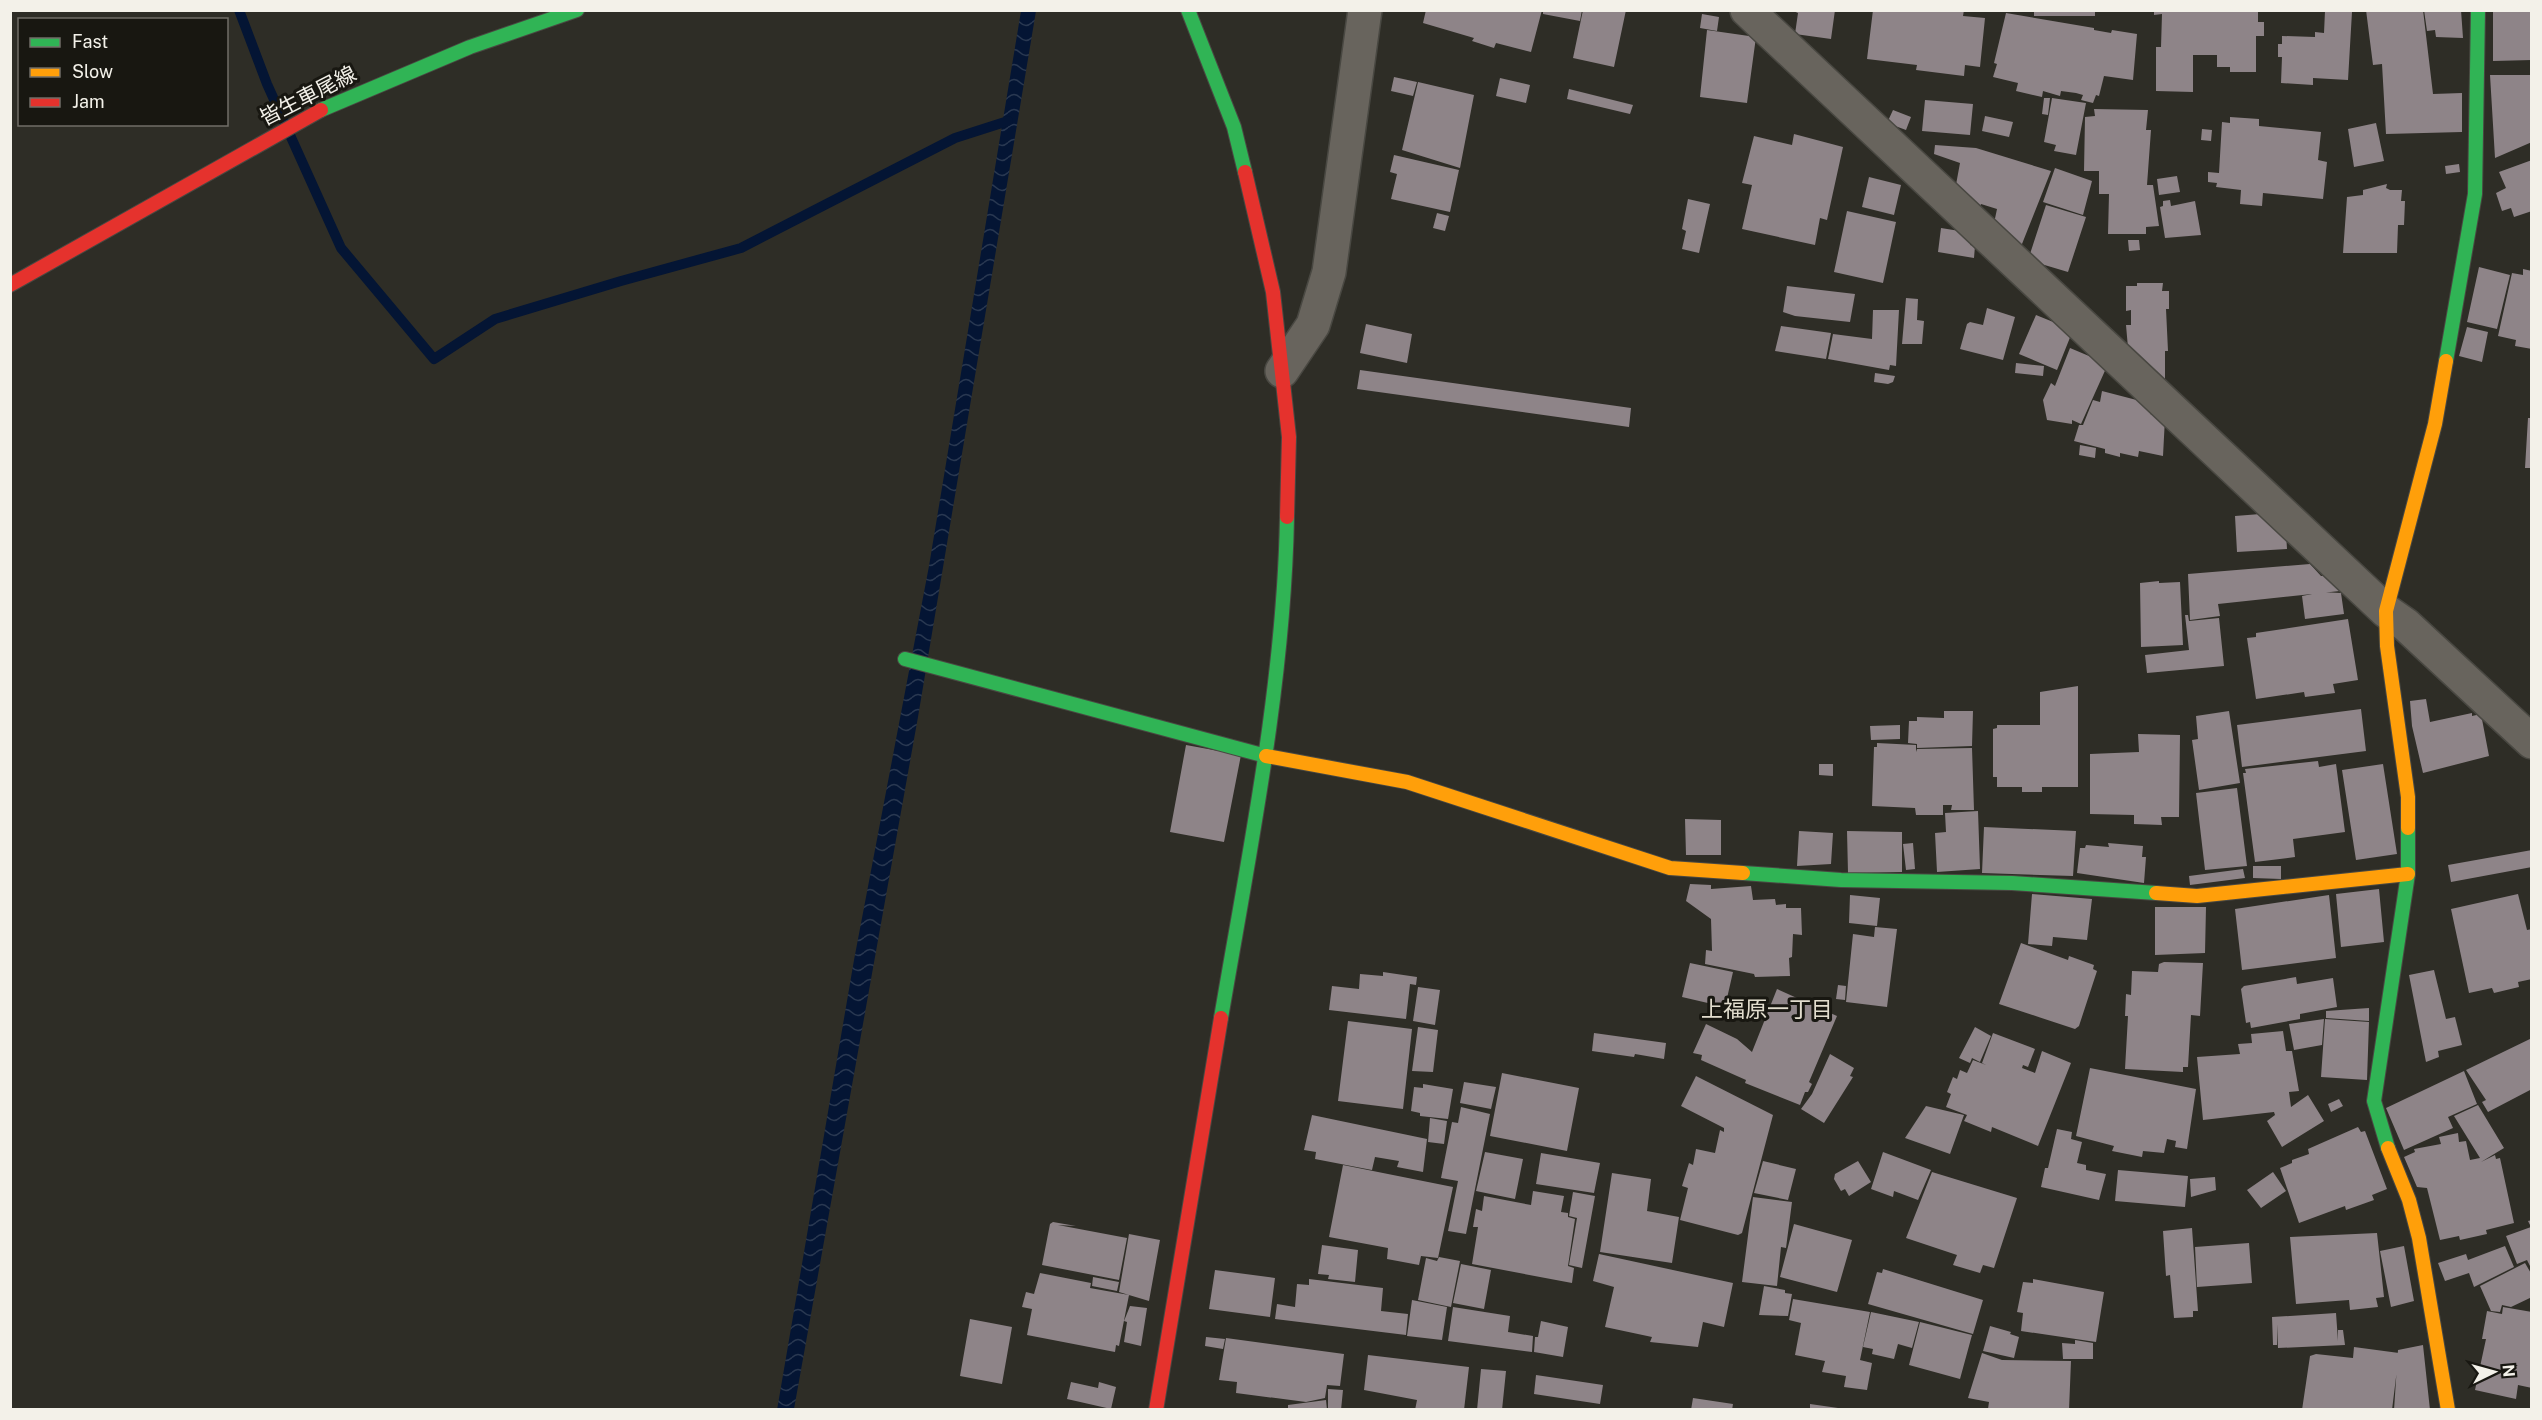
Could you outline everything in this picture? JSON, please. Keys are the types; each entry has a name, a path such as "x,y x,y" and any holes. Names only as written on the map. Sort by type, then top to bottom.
{"street":[{"name":"皆生車尾線","path":"10,285 335,102 470,47 577,10"},
{"path":"1156,1410 1265,756 1286,579 1289,437 1273,292 1234,127 1188,10"},
{"path":"1282,371 1313,325 1329,272 1365,10"},
{"path":"1746,10 2386,611 2406,625 2532,742"},
{"path":"2448,1410 2422,1253 2412,1211 2377,1118 2374,1101 2408,874 2409,797 2387,646 2386,611 2435,424 2475,194 2478,10"},
{"path":"905,659 1265,756 1407,782 1670,868 1840,880 2012,883 2198,896 2408,874"}],"water":[{"path":"1021,11 1036,11 918,717 794,1409 777,1410 854,960 929,566"}],"building":[{"path":"1426,10 1542,10 1531,52 1496,43 1494,48 1472,41 1474,38 1423,23"},
{"path":"1543,10 1582,10 1580,21 1543,14"},
{"path":"1583,10 1626,10 1614,67 1573,58"},
{"path":"1791,10 1835,10 1831,39 1795,34 1798,13"},
{"path":"1873,10 1964,10 1963,16 1985,18 1980,67 1965,65 1964,76 1916,70 1917,65 1867,59"},
{"path":"2034,10 2095,10 2095,16 2034,16"},
{"path":"2154,10 2258,10 2258,22 2264,22 2264,36 2256,36 2256,72 2230,72 2230,67 2217,67 2217,55 2193,55 2193,92 2156,91 2156,47 2161,47 2162,14 2154,15"},
{"path":"2366,10 2423,10 2433,94 2462,93 2462,132 2386,134 2382,64 2373,65"},
{"path":"2424,10 2461,10 2463,38 2436,37 2435,30 2427,31"},
{"path":"2493,10 2532,10 2532,60 2493,61"},
{"path":"2325,11 2352,12 2348,80 2313,78 2313,85 2281,83 2282,57 2278,57 2278,44 2282,44 2282,36 2315,37 2315,32 2324,33"},
{"path":"2006,13 2111,33 2112,30 2137,34 2133,80 2104,76 2099,96 2096,95 2093,103 2081,100 2083,95 2076,93 2061,91 2060,96 2043,91 2042,97 2016,91 2018,83 1993,77 1997,64 1994,63"},
{"path":"1702,14 1719,17 1717,31 1700,28"},
{"path":"1707,30 1756,37 1747,103 1700,97"},
{"path":"2490,75 2532,75 2532,142 2495,158"},
{"path":"1394,77 1417,82 1413,96 1391,91"},
{"path":"1500,78 1530,85 1526,103 1496,96"},
{"path":"1418,82 1474,95 1460,168 1402,150"},
{"path":"1569,89 1633,105 1630,114 1567,99"},
{"path":"2044,98 2050,98 2048,115 2042,114"},
{"path":"2052,98 2086,103 2076,155 2054,151 2056,145 2044,142"},
{"path":"1925,100 1973,104 1970,135 1922,131"},
{"path":"2094,109 2148,110 2146,130 2151,130 2147,185 2153,185 2159,226 2146,227 2146,234 2108,234 2109,194 2099,194 2099,171 2084,171 2085,117 2095,116"},
{"path":"1893,110 1911,117 1906,130 1887,123"},
{"path":"1985,116 2013,122 2009,137 1982,131"},
{"path":"2230,117 2259,119 2259,126 2321,132 2318,160 2327,162 2323,199 2263,193 2262,206 2240,204 2241,190 2216,187 2217,183 2208,182 2208,172 2219,173 2222,122 2230,123"},
{"path":"2376,123 2384,161 2354,167 2348,129"},
{"path":"2202,129 2212,130 2211,141 2201,140"},
{"path":"1794,134 1843,147 1827,220 1820,218 1815,245 1742,229 1752,185 1742,183 1754,136 1792,145"},
{"path":"1935,145 1976,148 2051,171 2020,249 1993,228 1997,209 1981,204 1978,212 1955,190 1960,163 1934,154"},
{"path":"1394,155 1459,170 1450,212 1391,199 1397,174 1390,172"},
{"path":"2532,160 2532,211 2514,217 2511,208 2502,211 2496,193 2506,188 2499,172"},
{"path":"2459,164 2460,172 2446,174 2445,166"},
{"path":"2055,168 2092,181 2083,215 2043,202"},
{"path":"2177,176 2180,192 2159,195 2157,179"},
{"path":"1869,177 1901,185 1894,215 1862,207"},
{"path":"2387,184 2386,188 2390,190 2402,190 2401,201 2405,201 2404,225 2398,225 2397,253 2343,253 2347,197 2363,195 2363,190"},
{"path":"1688,199 1710,204 1699,253 1682,249 1686,231 1682,229"},
{"path":"2170,200 2171,206 2195,201 2201,235 2165,238 2160,207 2163,206 2163,201"},
{"path":"2046,205 2086,217 2068,272 2028,260"},
{"path":"1847,211 1896,222 1883,283 1834,272"},
{"path":"1437,213 1449,216 1445,231 1433,228"},
{"path":"1941,228 1972,233 1970,245 1975,246 1974,258 1938,252"},
{"path":"2128,240 2139,240 2140,250 2129,251"},
{"path":"2479,267 2510,275 2497,329 2467,322"},
{"path":"2523,269 2532,271 2532,349 2515,346 2516,340 2498,336 2512,273 2523,275"},
{"path":"2137,283 2163,283 2162,291 2169,291 2169,309 2166,309 2168,351 2165,351 2165,383 2135,357 2135,351 2128,348 2126,325 2131,325 2131,310 2126,311 2126,286 2137,286"},
{"path":"1787,286 1855,294 1850,322 1795,316 1783,312"},
{"path":"1906,298 1918,299 1917,320 1924,321 1922,344 1902,344"},
{"path":"1987,308 2015,317 2003,360 1960,349 1967,324 1970,322 1983,325"},
{"path":"1873,310 1899,310 1896,366 1890,365 1889,370 1828,359 1833,334 1872,339"},
{"path":"2036,315 2073,330 2057,370 2019,354"},
{"path":"1366,324 1412,334 1407,363 1360,353"},
{"path":"1781,326 1831,333 1826,359 1775,351"},
{"path":"2467,327 2488,332 2482,362 2459,356"},
{"path":"2070,348 2108,364 2081,424 2072,420 2072,424 2047,420 2043,400 2051,383 2055,386"},
{"path":"2016,363 2044,366 2043,376 2015,373"},
{"path":"1360,370 1631,408 1629,427 1357,389"},
{"path":"1875,373 1895,376 1893,382 1888,384 1874,382"},
{"path":"2102,391 2152,404 2150,414 2165,418 2163,456 2139,451 2138,457 2120,453 2120,457 2105,453 2105,449 2074,441 2079,425 2083,425 2093,400 2100,402"},
{"path":"2528,418 2532,418 2532,468 2525,468"},
{"path":"2080,445 2096,448 2095,458 2079,455"},
{"path":"2273,513 2286,533 2287,549 2237,552 2235,516"},
{"path":"2310,564 2321,576 2329,576 2340,591 2218,604 2220,616 2190,620 2188,574"},
{"path":"2159,581 2159,583 2180,582 2183,645 2141,647 2140,583"},
{"path":"2322,592 2341,593 2344,614 2305,619 2302,596"},
{"path":"2185,615 2188,615 2189,621 2219,618 2224,666 2147,673 2145,655 2189,650"},
{"path":"2348,619 2358,680 2333,684 2335,693 2305,697 2304,692 2256,699 2247,638 2256,637 2256,633"},
{"path":"2078,686 2078,787 2042,787 2042,792 2022,792 2022,787 1997,787 1997,777 1993,777 1993,729 1997,728 1997,725 2040,725 2040,692"},
{"path":"2426,699 2430,722 2472,713 2472,716 2481,714 2489,756 2423,773 2412,726 2410,701"},
{"path":"2361,709 2366,751 2242,767 2237,725"},
{"path":"1944,711 1973,711 1972,746 1917,748 1917,744 1908,743 1909,721 1917,721 1917,717 1944,718"},
{"path":"2229,711 2240,783 2199,790 2192,740 2198,739 2196,716"},
{"path":"1900,725 1900,739 1871,740 1870,726"},
{"path":"2138,734 2180,735 2179,817 2161,817 2162,825 2134,824 2134,815 2090,814 2090,754 2139,752"},
{"path":"1877,743 1916,745 1916,752 1917,749 1972,748 1974,810 1951,810 1952,805 1943,805 1943,815 1916,815 1915,808 1872,806 1874,747 1877,747"},
{"path":"1186,745 1241,755 1224,842 1170,832"},
{"path":"2318,761 2319,767 2336,764 2345,832 2293,839 2295,857 2255,862 2243,773 2246,773 2245,769"},
{"path":"1819,764 1833,764 1833,776 1819,775"},
{"path":"2383,764 2397,854 2356,860 2342,770"},
{"path":"2237,788 2247,866 2205,870 2196,793"},
{"path":"1978,811 1980,869 1937,872 1935,833 1946,832 1945,813"},
{"path":"1685,819 1721,820 1721,855 1686,855"},
{"path":"1984,827 2076,831 2073,876 1982,873"},
{"path":"1799,831 1833,833 1831,864 1797,866"},
{"path":"1847,831 1902,832 1902,872 1848,873"},
{"path":"1913,843 1915,869 1906,870 1903,844"},
{"path":"2108,843 2143,846 2142,857 2146,857 2144,883 2077,873 2080,848 2085,848 2086,845 2109,847"},
{"path":"2532,850 2532,867 2451,882 2448,865"},
{"path":"2253,866 2281,866 2281,879 2253,878"},
{"path":"2243,869 2245,878 2190,885 2189,876"},
{"path":"1690,884 1711,885 1711,889 1751,886 1753,900 1775,899 1776,905 1786,904 1786,908 1801,908 1802,935 1793,934 1792,957 1789,958 1790,976 1755,977 1754,974 1705,964 1706,950 1712,951 1711,919 1686,901"},
{"path":"2379,889 2384,942 2341,947 2336,894"},
{"path":"2032,894 2092,899 2087,940 2053,937 2052,946 2028,944"},
{"path":"2518,894 2527,930 2532,929 2532,979 2518,982 2519,987 2494,993 2492,988 2469,993 2451,909"},
{"path":"1850,895 1880,898 1877,926 1849,923"},
{"path":"2329,895 2336,958 2242,970 2235,909"},
{"path":"2155,907 2206,907 2205,953 2155,955"},
{"path":"1875,927 1897,929 1887,1007 1846,1002 1853,934 1874,937"},
{"path":"2021,943 2068,960 2069,956 2094,965 2093,969 2097,971 2079,1026 2075,1029 1999,1004"},
{"path":"2164,962 2203,963 2200,1016 2191,1015 2188,1067 2183,1067 2183,1072 2125,1069 2128,1016 2125,1016 2126,994 2131,995 2132,971 2158,972 2159,964"},
{"path":"1690,963 1733,972 1725,1007 1682,997"},
{"path":"2434,970 2446,1019 2455,1017 2462,1045 2438,1051 2439,1057 2426,1062 2409,975"},
{"path":"1383,972 1417,977 1416,985 1410,984 1406,1019 1329,1010 1332,986 1359,989 1360,974 1383,976"},
{"path":"2296,977 2297,984 2333,978 2337,1007 2300,1014 2300,1019 2251,1028 2250,1022 2246,1023 2241,989 2244,986"},
{"path":"1838,985 1846,986 1845,1000 1836,999"},
{"path":"1418,987 1440,990 1435,1025 1413,1021"},
{"path":"1777,989 1837,1016 1809,1082 1812,1084 1808,1092 1805,1092 1800,1105 1745,1083 1746,1080 1701,1060 1702,1055 1693,1053 1706,1024 1737,1039 1752,1052"},
{"path":"2369,1008 2369,1021 2326,1018 2326,1011"},
{"path":"2324,1019 2322,1045 2294,1050 2289,1024"},
{"path":"2325,1019 2369,1022 2367,1080 2321,1077"},
{"path":"1348,1021 1412,1029 1403,1109 1338,1101"},
{"path":"1418,1027 1438,1030 1433,1072 1412,1071"},
{"path":"1975,1027 1991,1036 1980,1062 1972,1058 1970,1063 1959,1058"},
{"path":"2283,1031 2286,1051 2292,1051 2299,1091 2289,1092 2291,1107 2308,1095 2324,1121 2282,1147 2267,1121 2275,1115 2274,1112 2203,1120 2197,1057 2240,1054 2238,1044 2252,1043 2251,1034"},
{"path":"1594,1033 1666,1043 1664,1059 1592,1051"},
{"path":"1993,1033 2035,1049 2028,1067 2023,1065 2022,1068 2035,1073 2042,1051 2071,1063 2038,1146 1992,1127 1991,1132 1964,1121 1967,1115 1946,1107 1951,1094 1947,1092 1953,1077 1957,1079 1960,1070 1967,1073 1973,1060 1986,1065 1982,1063"},
{"path":"2532,1038 2532,1089 2488,1112 2482,1102 2486,1100 2466,1070"},
{"path":"1830,1054 1854,1068 1850,1076 1853,1077 1824,1123 1801,1109 1812,1094"},
{"path":"2090,1068 2196,1089 2187,1149 2175,1147 2176,1141 2167,1139 2164,1153 2143,1151 2142,1157 2112,1151 2114,1146 2076,1136"},
{"path":"2464,1071 2477,1104 2448,1117 2453,1128 2404,1150 2386,1108"},
{"path":"1502,1073 1579,1088 1567,1151 1490,1136"},
{"path":"1696,1076 1773,1115 1742,1233 1738,1235 1680,1220 1688,1188 1682,1186 1689,1163 1693,1165 1696,1149 1715,1153 1720,1130 1724,1132 1724,1128 1681,1106"},
{"path":"1464,1082 1496,1087 1491,1109 1460,1103"},
{"path":"1423,1084 1453,1089 1448,1119 1420,1116 1420,1113 1411,1111 1414,1087 1423,1088"},
{"path":"2339,1099 2343,1106 2331,1112 2328,1104"},
{"path":"2478,1105 2504,1148 2481,1162 2495,1155 2496,1159 2500,1158 2514,1223 2486,1230 2487,1234 2460,1240 2459,1236 2440,1240 2427,1188 2417,1187 2404,1157 2415,1152 2414,1149 2441,1144 2439,1137 2458,1133 2459,1142 2466,1141 2470,1160 2480,1158 2454,1116"},
{"path":"1926,1106 1964,1115 1950,1154 1905,1138"},
{"path":"1461,1107 1490,1114 1466,1234 1448,1231 1458,1181 1441,1178 1452,1122 1458,1123"},
{"path":"1312,1115 1427,1139 1423,1172 1397,1167 1399,1161 1375,1157 1372,1170 1315,1159 1316,1152 1304,1150"},
{"path":"1430,1118 1447,1121 1444,1144 1428,1142"},
{"path":"2358,1127 2361,1132 2365,1131 2387,1189 2372,1195 2374,1200 2346,1210 2345,1206 2299,1223 2280,1168 2292,1163 2292,1160 2309,1154 2308,1149"},
{"path":"2057,1129 2072,1132 2071,1139 2082,1142 2077,1163 2086,1165 2086,1170 2106,1174 2099,1200 2041,1187"},
{"path":"1485,1152 1523,1159 1515,1199 1476,1191"},
{"path":"1883,1152 1931,1170 1918,1200 1894,1191 1893,1197 1871,1189"},
{"path":"1541,1153 1600,1163 1594,1193 1536,1184"},
{"path":"1763,1161 1796,1169 1788,1200 1754,1193"},
{"path":"1858,1161 1871,1182 1849,1196 1845,1189 1841,1191 1834,1179 1835,1174"},
{"path":"1343,1165 1453,1187 1438,1258 1421,1256 1419,1265 1387,1259 1388,1248 1329,1237"},
{"path":"2118,1170 2188,1176 2185,1207 2115,1201"},
{"path":"1932,1172 2017,1198 1994,1268 1983,1265 1980,1273 1953,1265 1957,1255 1906,1238"},
{"path":"2273,1172 2286,1191 2261,1208 2247,1190"},
{"path":"1612,1173 1651,1179 1647,1211 1679,1217 1672,1263 1600,1252"},
{"path":"2215,1177 2216,1190 2191,1197 2190,1179"},
{"path":"1533,1191 1564,1196 1561,1212 1568,1213 1568,1217 1575,1219 1568,1266 1574,1268 1572,1283 1472,1264 1478,1227 1473,1227 1476,1209 1482,1211 1484,1196 1531,1205"},
{"path":"1573,1192 1595,1196 1582,1268 1569,1265 1577,1218 1569,1216"},
{"path":"1753,1197 1792,1202 1786,1248 1781,1247 1777,1286 1742,1282"},
{"path":"2532,1220 2532,1270 2527,1260 2517,1264 2506,1236 2531,1227 2528,1221"},
{"path":"1053,1222 1076,1226 1058,1225 1127,1238 1119,1280 1042,1265 1050,1224"},
{"path":"1794,1224 1852,1240 1837,1292 1780,1277"},
{"path":"2192,1228 2198,1311 2193,1311 2193,1317 2174,1318 2170,1275 2166,1276 2163,1231"},
{"path":"2377,1233 2384,1297 2376,1298 2378,1307 2350,1310 2349,1300 2296,1304 2290,1237"},
{"path":"1129,1234 1160,1240 1149,1301 1119,1292"},
{"path":"2249,1243 2252,1283 2197,1287 2195,1247"},
{"path":"1322,1245 1358,1250 1355,1282 1328,1279 1329,1275 1318,1274"},
{"path":"2404,1246 2414,1301 2391,1307 2380,1251"},
{"path":"2505,1246 2514,1267 2474,1287 2469,1273 2445,1281 2438,1263 2466,1254 2468,1260"},
{"path":"1599,1254 1733,1283 1724,1327 1703,1322 1698,1347 1650,1342 1652,1337 1605,1327 1614,1287 1593,1281"},
{"path":"1439,1257 1460,1261 1451,1307 1418,1300 1426,1258 1437,1261"},
{"path":"2525,1263 2532,1275 2532,1297 2511,1307 2502,1305 2500,1312 2491,1311 2480,1286"},
{"path":"1461,1264 1491,1270 1484,1309 1453,1303"},
{"path":"1883,1269 1983,1300 1973,1334 1868,1304 1877,1272 1882,1273"},
{"path":"1215,1270 1275,1278 1270,1317 1209,1309"},
{"path":"1040,1273 1091,1283 1090,1288 1129,1295 1119,1346 1116,1345 1115,1352 1027,1335 1032,1309 1022,1307 1026,1292 1034,1294"},
{"path":"1093,1277 1119,1282 1117,1291 1092,1286"},
{"path":"1309,1279 1383,1288 1381,1311 1408,1314 1406,1335 1275,1319 1277,1304 1295,1307 1297,1284 1309,1285"},
{"path":"2033,1279 2104,1292 2096,1342 2021,1331 2023,1313 2017,1312 2023,1282 2033,1283"},
{"path":"1764,1286 1785,1290 1785,1293 1792,1294 1788,1316 1759,1315"},
{"path":"1793,1299 1870,1312 1860,1360 1872,1363 1867,1390 1844,1387 1846,1376 1822,1372 1825,1361 1795,1355 1801,1323 1789,1320"},
{"path":"1412,1300 1447,1307 1442,1340 1407,1336"},
{"path":"1130,1306 1147,1308 1141,1346 1124,1342 1127,1322 1124,1321"},
{"path":"1453,1307 1510,1316 1508,1332 1533,1336 1532,1352 1448,1341"},
{"path":"2503,1307 2532,1312 2532,1388 2518,1385 2516,1399 2475,1390 2486,1339 2482,1339 2487,1311 2502,1314"},
{"path":"1871,1312 1919,1322 1912,1348 1898,1344 1894,1359 1872,1354 1873,1349 1863,1347"},
{"path":"2336,1313 2338,1341 2338,1330 2343,1330 2345,1345 2278,1348 2277,1324 2277,1345 2273,1345 2272,1317"},
{"path":"970,1319 1012,1327 1002,1384 960,1376"},
{"path":"1541,1321 1568,1327 1563,1357 1534,1352 1535,1337 1538,1337"},
{"path":"1920,1322 1972,1335 1960,1379 1909,1365"},
{"path":"1990,1326 2011,1332 2010,1334 2019,1337 2014,1358 1983,1351"},
{"path":"1206,1337 1225,1339 1223,1349 1205,1346"},
{"path":"1226,1338 1344,1354 1340,1386 1327,1385 1325,1398 1306,1402 1236,1393 1237,1382 1219,1380"},
{"path":"2075,1340 2093,1343 2093,1359 2063,1359 2062,1343 2075,1344"},
{"path":"2423,1345 2430,1410 2394,1410 2398,1350"},
{"path":"2354,1347 2399,1353 2392,1410 2302,1410 2310,1356 2316,1354 2353,1358"},
{"path":"1982,1353 2002,1360 2071,1361 2069,1410 1988,1409 1989,1402 1968,1398"},
{"path":"1368,1355 1469,1367 1464,1410 1415,1410 1417,1400 1364,1390"},
{"path":"1481,1369 1506,1371 1502,1410 1477,1410"},
{"path":"1536,1375 1603,1385 1600,1404 1534,1394"},
{"path":"1071,1382 1098,1388 1099,1382 1116,1387 1111,1409 1067,1399"},
{"path":"1328,1389 1343,1390 1341,1410 1328,1410"},
{"path":"1693,1398 1733,1404 1732,1410 1691,1410"},
{"path":"1326,1400 1327,1410 1288,1410 1288,1405"},
{"path":"1810,1404 1838,1408 1838,1410 1810,1410"}],"waterway":[{"path":"239,10 267,84 341,248 434,359 495,319 741,248 955,138 1008,121"}],"traffic: fast":[{"path":"321,110 470,47 577,10"},
{"path":"1188,10 1234,127 1245,172"},
{"path":"2446,361 2475,194 2478,10"},
{"path":"1221,1018 1272,706 1279,643 1287,517"},
{"path":"905,659 1266,756"},
{"path":"2388,1148 2374,1101 2408,874 2408,828"},
{"path":"1743,873 1841,880 2012,883 2156,893"}],"traffic: slow":[{"path":"2408,828 2408,797 2387,646 2386,611 2435,424 2446,361"},
{"path":"1266,756 1407,782 1670,868 1743,873"},
{"path":"2156,893 2197,896 2408,874"},
{"path":"2388,1148 2409,1200 2419,1238 2448,1410"}],"traffic: jam":[{"path":"10,285 321,110"},
{"path":"1245,172 1273,292 1289,437 1287,517"},
{"path":"1156,1410 1221,1018"}],"district":[{"name":"上福原一丁目","path":"1767,1009"}]}
